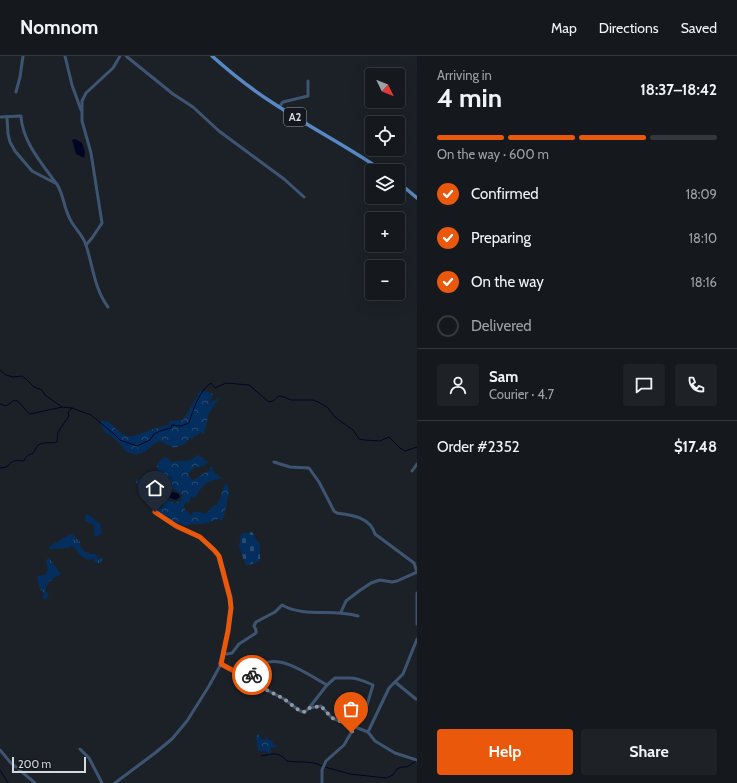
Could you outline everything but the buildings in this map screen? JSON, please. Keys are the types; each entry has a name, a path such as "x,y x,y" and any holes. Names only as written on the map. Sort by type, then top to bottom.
{"main road":[{"name":"A2","path":"212,56 254,90 279,107 372,164"},
{"path":"405,188 417,198"}],"street":[{"path":"65,56 72,85 81,110"},
{"path":"77,98 86,93 113,68 120,56"},
{"path":"126,56 173,94 193,107 219,131 284,179 304,197"},
{"path":"16,92 20,77 22,57"},
{"path":"279,107 284,102 308,96 308,81"},
{"path":"86,93 82,101 82,121 91,153 102,223 86,245"},
{"path":"0,117 21,116 22,126 33,150 57,184 70,219 77,231 82,236 86,245 96,284 102,299 108,307"},
{"path":"7,117 10,142 16,151 32,171 57,184"},
{"path":"274,462 290,468 309,468 319,482 334,511 337,513 358,517 368,522 373,527 375,534 414,563 417,572 397,581 392,582 380,580 371,584 358,591 346,601 341,612"},
{"path":"412,471 417,464"},
{"path":"115,783 155,753 177,734 187,721 221,664 231,608 230,598 219,556 200,537 157,514 154,509"},
{"path":"414,563 417,560"},
{"path":"417,593 417,624"},
{"path":"224,653 232,653 239,644 256,633 254,626 256,622 275,612 282,605 304,612 347,612 358,616"},
{"path":"368,732 389,688 403,674 417,639"},
{"path":"250,674 264,663 276,661 291,665 327,685"},
{"path":"221,664 234,671 250,674 265,689 284,699 300,711 305,712 327,685 336,678 363,680 373,685 367,705 344,745 326,761 322,770 322,783"},
{"path":"395,682 416,699"},
{"path":"309,708 321,706 332,718 368,732 377,743 395,753 417,760"},
{"path":"80,749 86,755 102,783"},
{"path":"0,750 10,762 35,783"}],"green space":[{"path":"201,390 213,394 209,403 219,398 209,413 204,434 200,432 198,435 194,436 193,439 190,438 185,444 174,448 160,441 144,452 135,455 125,451 122,446 113,437 105,432 101,426 100,421 109,422 126,436 134,436 168,425 170,421 183,420"},
{"path":"198,455 208,462 204,466 195,467 188,474 192,480 210,471 210,467 212,467 215,474 222,478 212,480 202,487 194,498 191,496 189,503 186,502 184,504 185,510 192,516 193,512 205,514 217,505 226,483 228,486 229,496 227,496 228,498 222,521 218,519 204,524 192,524 185,526 179,523 175,524 158,513 155,509 162,508 164,505 160,500 164,499 175,503 181,500 182,495 176,490 156,485 152,487 151,490 148,484 136,483 136,479 149,481 152,479 157,479 159,472 157,469 158,463 166,457 172,462 191,460"},
{"path":"88,514 100,524 102,533 96,537 94,536 94,525 85,521 86,515"},
{"path":"252,532 260,545 260,561 246,566 239,546 241,534"},
{"path":"72,534 81,543 81,547 85,551 91,554 96,554 97,559 102,557 103,559 99,564 95,562 93,558 91,560 84,557 71,546 68,548 50,549 49,547"},
{"path":"49,558 61,574 47,585 45,591 49,594 46,600 42,598 44,593 40,589 37,578 38,576 46,574 48,570 46,560"},
{"path":"259,734 261,739 264,740 267,737 278,747 270,748 271,754 265,751 258,751 256,736"}],"shaded area":[{"path":"75,139 82,143 85,152 84,158 76,154 72,140"},
{"path":"163,493 178,493 180,497 176,500 163,495"}],"waterway":[{"path":"0,370 6,375 13,377 22,376 34,387 42,390 45,395 62,407"},
{"path":"0,404 6,406 16,400 30,414 62,407 72,408 91,415 120,440 137,446 150,440 154,434 171,428 172,425 181,426 189,423 200,396 211,383 215,388 226,383 249,385 269,402 273,401 279,396 291,400 313,400 318,402 327,407 336,418 353,430 359,439 380,441 389,437 405,451 417,447"},
{"path":"0,468 7,467 14,461 24,461 27,456 33,453 38,445 57,442 58,432 69,416 68,412 72,408"},
{"path":"261,756 278,754 287,761 309,762 322,766"},
{"path":"325,767 350,774 386,778 393,775 397,769 407,767 416,761"},
{"path":"0,770 8,783"}],"way so far":[{"path":"252,675 265,689 284,699 300,711 305,712 309,708 321,706 332,718 355,727 351,733"}],"route":[{"path":"155,512 176,526 200,537 217,553 228,586 231,608 221,664 234,671 252,675"}]}
